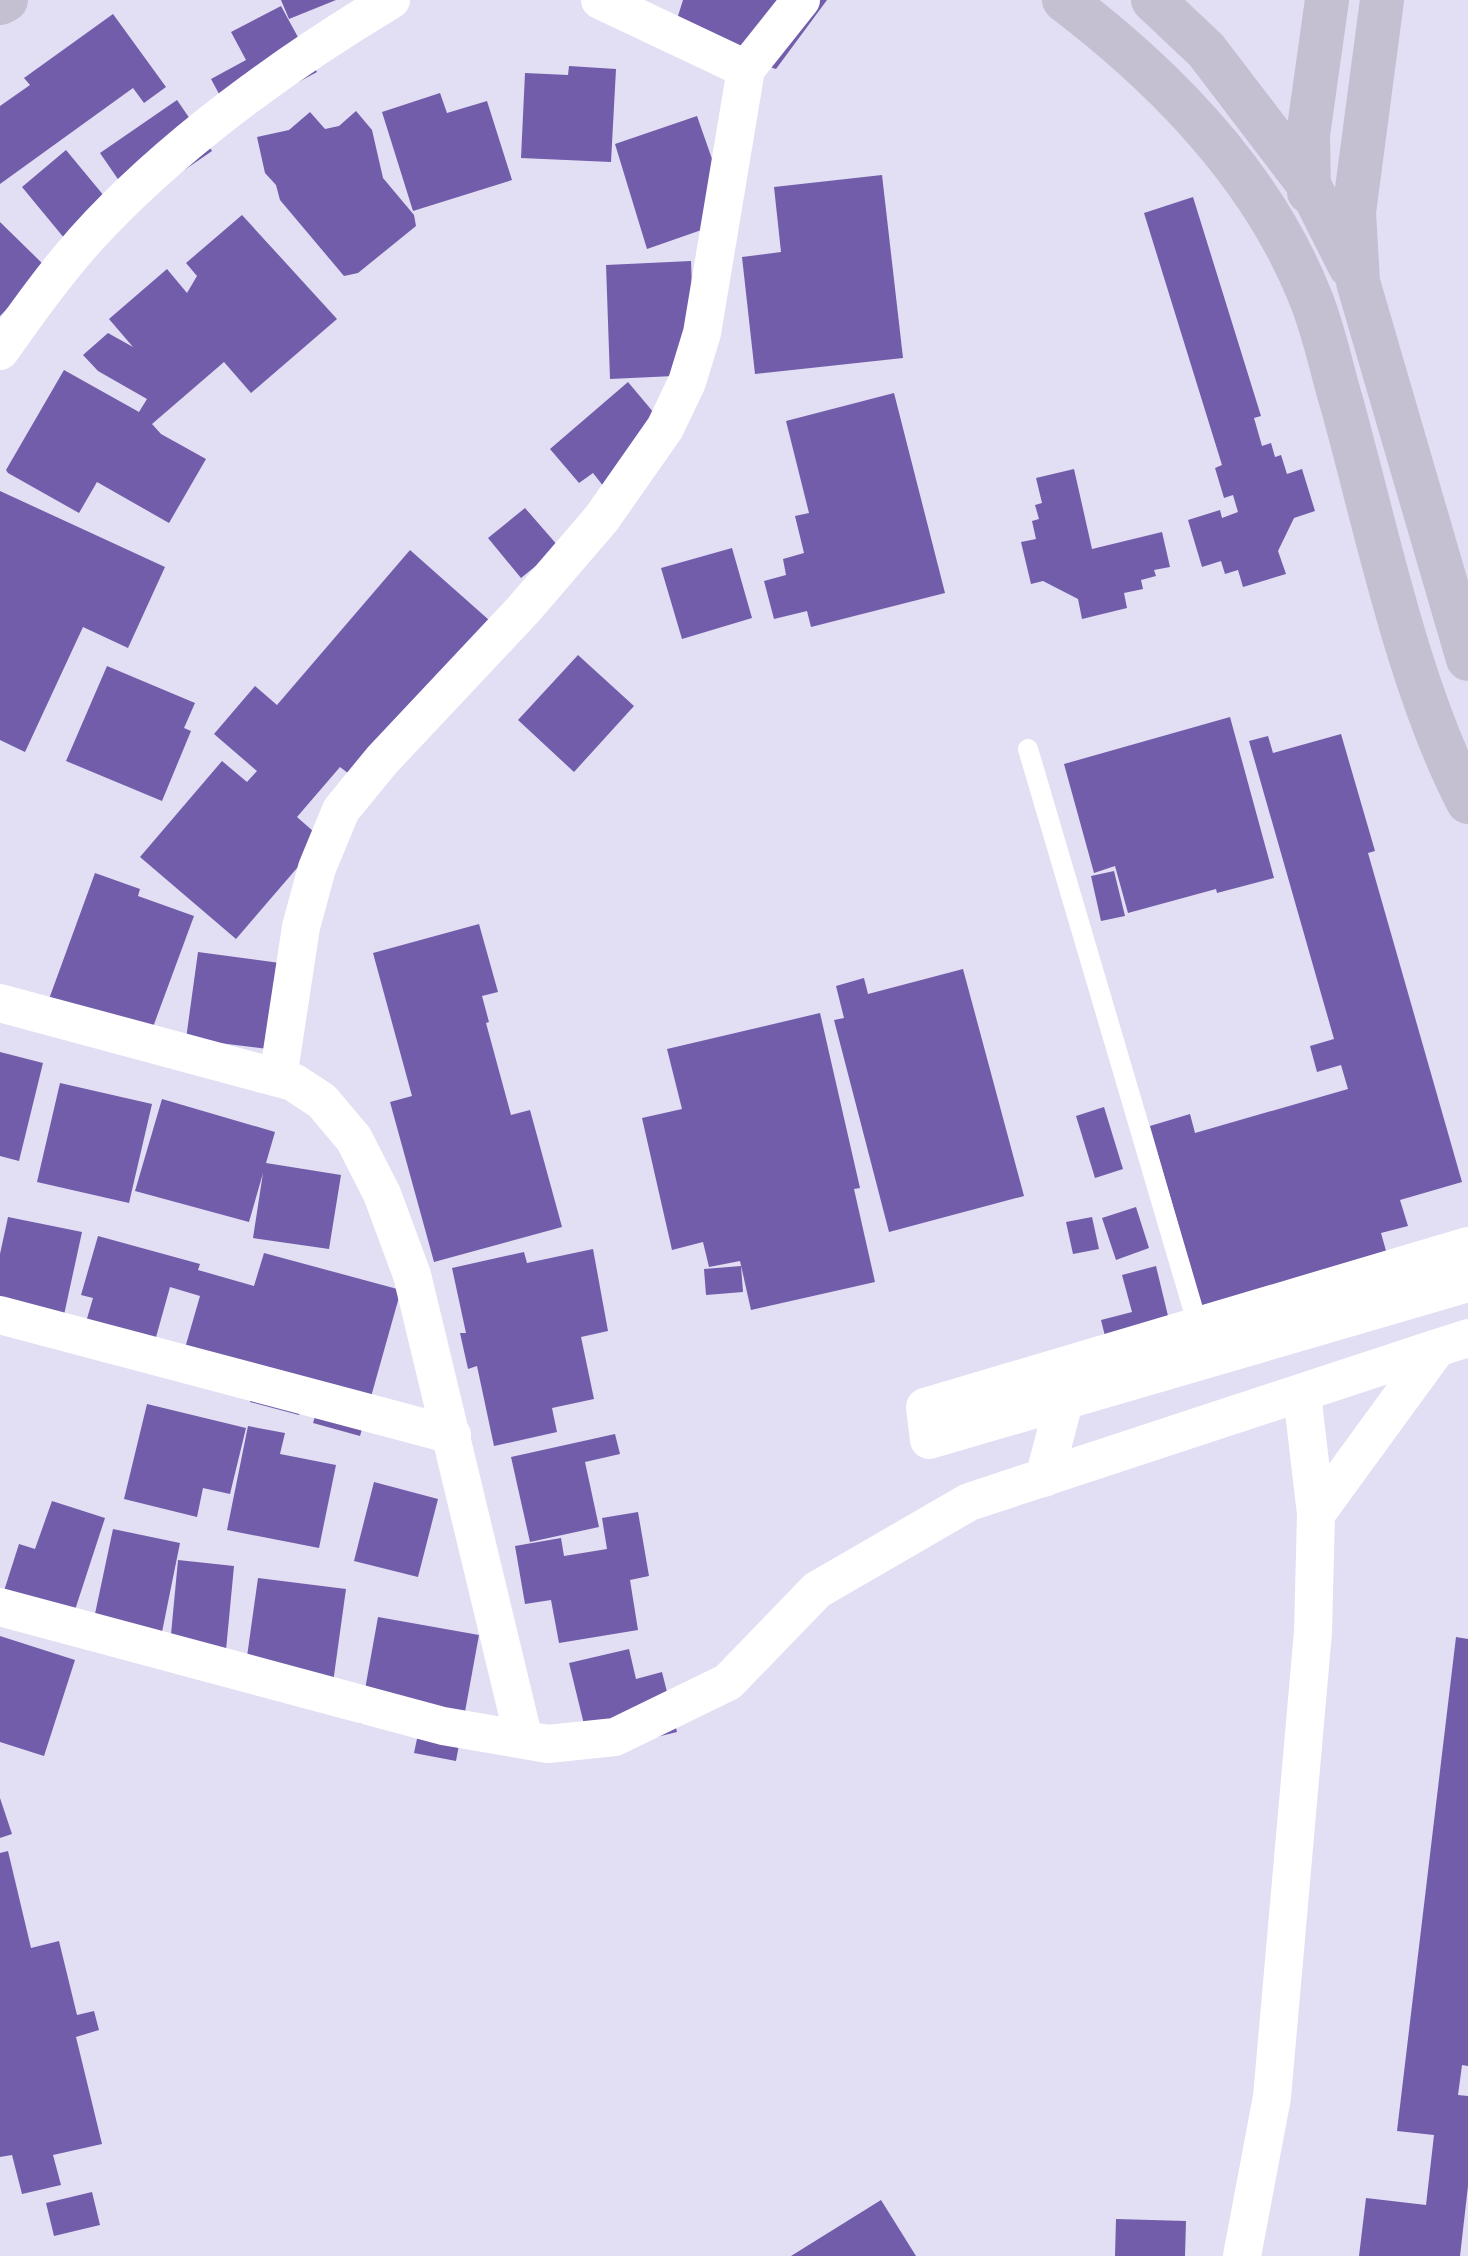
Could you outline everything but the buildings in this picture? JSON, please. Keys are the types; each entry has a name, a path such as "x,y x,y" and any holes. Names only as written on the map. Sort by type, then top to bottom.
{"street":[{"path":"0,3 6,0"},
{"path":"0,351 86,239 195,137 316,45 391,0"},
{"path":"600,0 746,69"},
{"path":"278,1078 301,927 317,868 341,810 382,760 523,610 602,518 665,428 687,382 702,333 746,69 801,0"},
{"path":"1064,0 1105,31 1197,120 1263,205 1309,293"},
{"path":"1153,0 1206,50 1309,185 1358,282 1468,659"},
{"path":"1327,0 1308,135 1305,253 1309,293 1416,671 1468,802"},
{"path":"1358,282 1354,212 1382,0"},
{"path":"0,1003 293,1082 322,1101 354,1139 382,1194 412,1275 524,1740"},
{"path":"1468,1246 925,1407 929,1440 1468,1283"},
{"path":"0,1315 452,1435"},
{"path":"0,1607 443,1726 548,1744 615,1737 664,1716 728,1682 817,1590 969,1502 1453,1343"},
{"path":"1316,1514 1453,1343"},
{"path":"1242,2256 1272,2097 1313,1632 1316,1514 1302,1394"},
{"path":"1044,1478 1064,1402"}],"lane":[{"path":"1028,749 1198,1326"}]}
